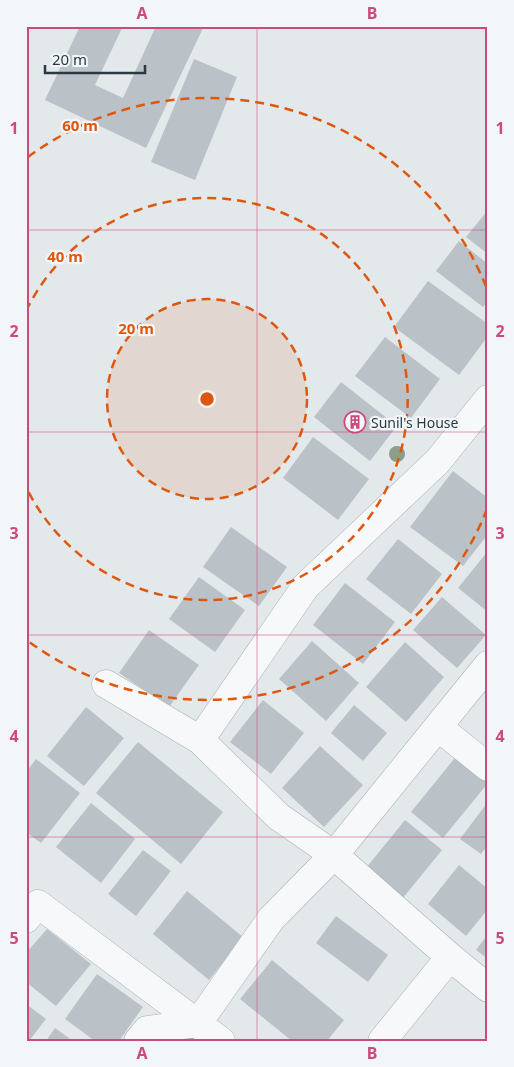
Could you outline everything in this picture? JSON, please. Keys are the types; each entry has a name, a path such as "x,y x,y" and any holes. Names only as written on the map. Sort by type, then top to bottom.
{"street":[{"path":"200,740 306,586 437,462 488,399"},
{"path":"138,1041 147,1030 198,1023 271,919 334,855 488,665"},
{"path":"106,684 200,740 278,817 334,855 488,988"},
{"path":"438,727 488,767"},
{"path":"26,919 38,904 221,1041"},
{"path":"382,1041 450,957"}],"building":[{"path":"80,26 123,26 95,85 123,98 156,26 204,26 146,148 45,100"},
{"path":"194,59 237,77 195,180 151,162"},
{"path":"488,210 488,254 466,237"},
{"path":"459,241 488,264 488,301 483,307 436,271"},
{"path":"428,281 488,324 488,336 459,375 394,327"},
{"path":"385,337 440,379 411,418 355,376"},
{"name":"Sunil's House","path":"341,382 397,426 370,461 314,417"},
{"path":"313,437 369,479 338,520 283,478"},
{"path":"453,471 488,498 488,534 463,566 410,527"},
{"path":"231,527 287,567 259,606 203,567"},
{"path":"398,539 442,574 411,614 366,579"},
{"path":"488,551 488,612 458,588"},
{"path":"199,577 245,610 215,652 169,619"},
{"path":"345,583 395,622 363,664 313,625"},
{"path":"442,597 486,635 457,668 413,630"},
{"path":"149,630 199,665 169,707 119,673"},
{"path":"312,641 359,683 326,721 279,679"},
{"path":"405,642 444,677 406,722 366,687"},
{"path":"263,700 304,733 271,774 230,742"},
{"path":"354,705 387,733 363,761 331,733"},
{"path":"86,707 124,738 84,786 47,756"},
{"path":"138,742 223,812 181,864 96,793"},
{"path":"320,746 363,785 324,827 282,788"},
{"path":"458,754 488,779 488,783 443,838 411,812"},
{"path":"36,759 80,793 41,843 26,832 26,772"},
{"path":"91,803 135,839 101,883 56,847"},
{"path":"487,803 488,845 481,854 460,839"},
{"path":"405,820 442,850 403,898 366,868"},
{"path":"143,850 171,871 136,916 108,894"},
{"path":"459,865 488,889 488,909 466,936 428,904"},
{"path":"187,891 243,937 209,980 153,934"},
{"path":"336,916 388,955 368,982 316,943"},
{"path":"47,929 91,964 56,1006 26,982 26,953"},
{"path":"488,934 488,959 476,950"},
{"path":"272,960 344,1020 327,1041 292,1041 240,999"},
{"path":"97,974 143,1007 119,1041 95,1041 65,1019"},
{"path":"26,1004 46,1019 29,1041 26,1041"},
{"path":"55,1028 73,1041 46,1041"}],"place":[{"name":"Sunil's House","path":"355,422"}]}
